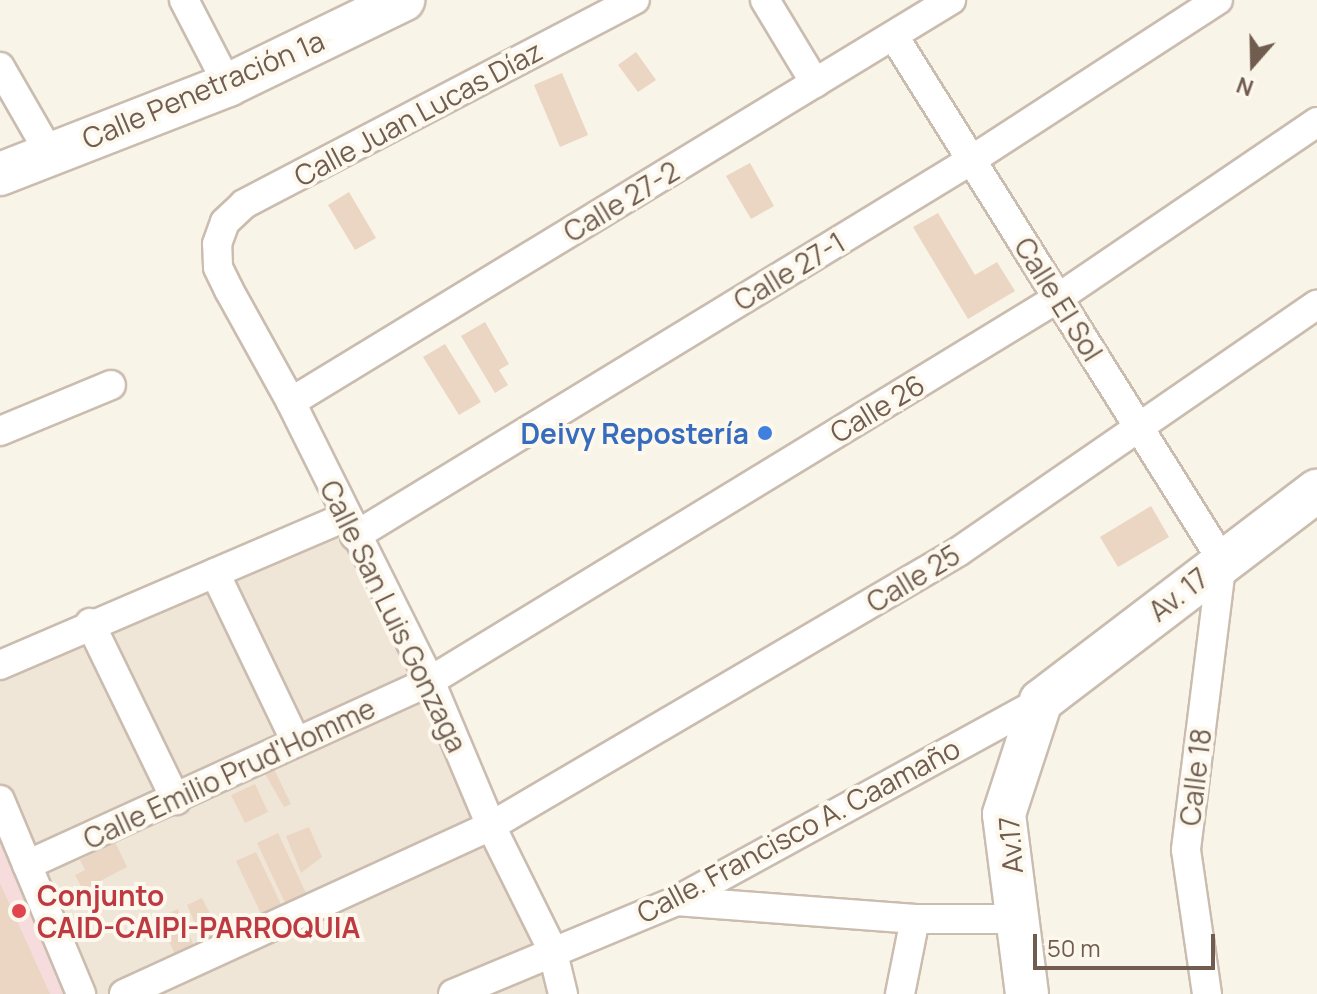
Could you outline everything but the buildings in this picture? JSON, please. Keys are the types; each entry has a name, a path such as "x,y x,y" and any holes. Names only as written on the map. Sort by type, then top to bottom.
{"main road":[{"name":"Calle Penetración 1a","path":"0,174 228,85 403,0"},
{"name":"Av. 17","path":"1041,701 1222,560 1317,491"},
{"name":"Av.17","path":"1027,994 1004,814 1041,701"}],"street":[{"path":"184,0 228,85"},
{"name":"Calle Juan Lucas Díaz","path":"217,244 225,222 244,204 635,0"},
{"path":"765,0 815,83"},
{"name":"Calle 27-2","path":"291,402 815,83 895,38 951,0"},
{"name":"Calle 27-1","path":"0,665 90,623 215,573 350,527 973,159 1218,0"},
{"name":"Calle El Sol","path":"895,38 1222,560"},
{"path":"0,67 50,154"},
{"name":"Calle 26","path":"430,681 1058,298 1317,122"},
{"name":"Calle San Luis Gonzaga","path":"217,244 218,267 291,402 350,527 430,681 491,826 552,949 563,994"},
{"name":"Calle 25","path":"124,994 491,826 958,552 1317,304"},
{"path":"0,431 111,385"},
{"name":"Calle 18","path":"1207,994 1186,850 1222,560"},
{"path":"215,573 296,742"},
{"path":"90,623 176,800"},
{"name":"Calle Emilio Prud'Homme","path":"27,865 176,800 430,681"},
{"name":"Calle. Francisco A. Caamaño","path":"453,994 552,949 676,901 1041,701"},
{"path":"0,800 81,994"},
{"path":"676,901 915,919 1017,919"},
{"path":"900,994 915,919"}],"shaded area":[{"path":"346,517 563,994 81,994 0,794 0,665"},
{"name":"Conjunto CAID-CAIPI-PARROQUIA","path":"0,828 74,994 0,994"}],"place":[{"name":"Deivy Repostería","path":"765,433"},
{"name":"Conjunto CAID-CAIPI-PARROQUIA","path":"19,911"}]}
